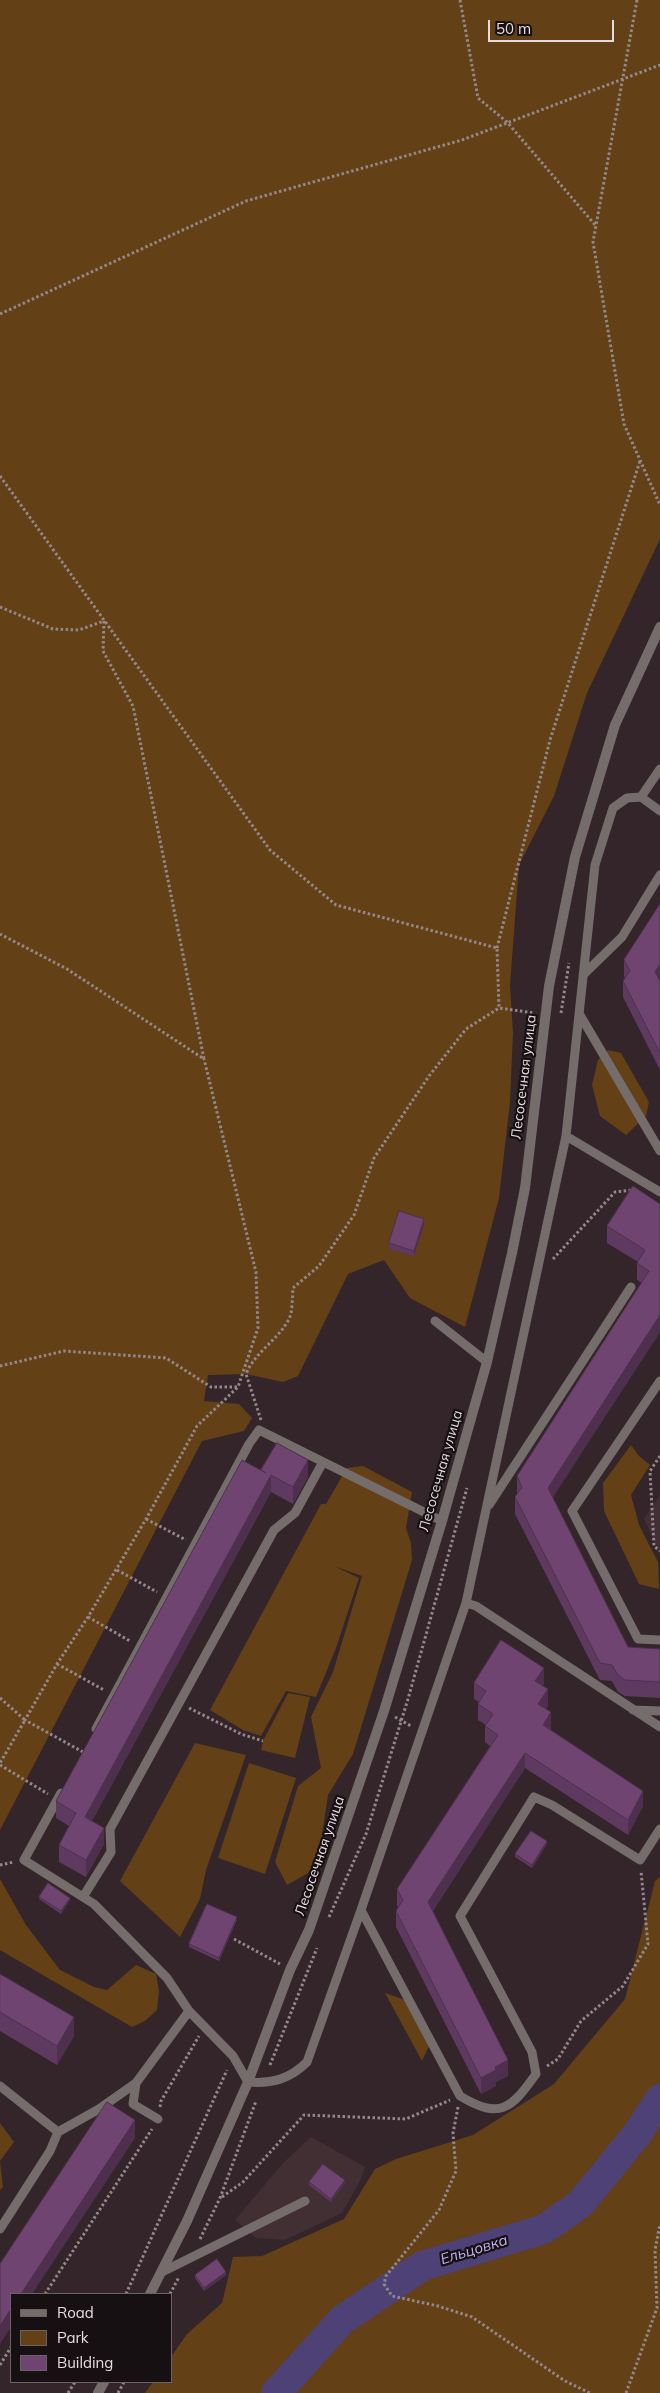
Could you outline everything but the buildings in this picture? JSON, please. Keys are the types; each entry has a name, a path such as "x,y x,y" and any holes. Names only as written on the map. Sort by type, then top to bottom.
{"street":[{"name":"Лесосечная улица","path":"151,2293 187,2221 248,2082 290,1970 309,1930 384,1711 442,1521 487,1362 525,1188 549,986 575,856 615,724 660,627"}],"lane":[{"path":"641,797 660,769"},
{"path":"66,1784 24,1860 94,1904 167,1978 189,2011 206,2026 233,2056 248,2082 262,2083 294,2075 307,2062 466,1603 566,1136 595,865 613,808 627,798 641,797 660,811"},
{"path":"583,975 622,937 660,875"},
{"path":"580,1014 660,1151"},
{"path":"566,1136 657,1190"},
{"path":"486,1510 631,1287"},
{"path":"435,1321 487,1362"},
{"path":"660,1381 572,1511 638,1639 660,1640"},
{"path":"83,1752 249,1444 259,1430 442,1521"},
{"path":"83,1897 111,1852 110,1829 181,1704 274,1530 295,1514 323,1462"},
{"path":"466,1603 476,1606 660,1727"},
{"path":"632,1710 660,1711"},
{"path":"361,1910 460,2096 479,2108 496,2111 519,2098 536,2074 532,2052 460,1916 534,1797 640,1860 660,1829"},
{"path":"0,2229 50,2151 58,2132 99,2109 136,2083 189,2011"},
{"path":"136,2083 133,2104 158,2119"},
{"path":"0,2086 58,2132"},
{"path":"162,2272 306,2201"}],"path":[{"path":"460,0 478,98 507,122 596,226"},
{"path":"637,0 593,242 624,424 660,505"},
{"path":"0,314 246,200 462,140 660,65"},
{"path":"499,1008 497,948 550,740 640,460"},
{"path":"0,476 270,850 336,905 497,948"},
{"path":"0,607 53,629 79,630 104,621"},
{"path":"58,1799 0,1764 57,1664 88,1617 146,1519 197,1426 238,1387 258,1328 256,1272 204,1058 133,706 103,651 104,621"},
{"path":"0,934 67,969 204,1058"},
{"path":"265,1433 246,1374 251,1360 263,1351 289,1318 293,1288 319,1266 354,1214 374,1158 429,1076 466,1029 499,1008 545,1014"},
{"path":"551,1268 553,1258 614,1192 657,1190"},
{"path":"0,1366 64,1351 166,1358 211,1387 238,1387"},
{"path":"660,1456 650,1470 654,1546 660,1551"},
{"path":"146,1519 195,1545"},
{"path":"116,1570 167,1597"},
{"path":"88,1617 139,1646"},
{"path":"57,1664 113,1696"},
{"path":"0,1698 25,1720 83,1752"},
{"path":"181,1704 241,1734 263,1741"},
{"path":"384,1711 422,1733"},
{"path":"536,2074 558,2059 581,2021 622,1986 648,1944 640,1860"},
{"path":"234,1939 306,1977"},
{"path":"46,2293 158,2119 161,2101 206,2026"},
{"path":"126,2293 233,2056"},
{"path":"220,2198 243,2182 304,2115 406,2118 460,2096"},
{"path":"460,2096 453,2133 456,2171 439,2210 386,2276 384,2284 392,2296 438,2306 472,2317 565,2381 590,2393"},
{"path":"626,2393 657,2308 655,2250 660,2224"},
{"path":"0,2365 10,2349"}],"shaded area":[{"path":"660,1495 660,1552 644,1519"},
{"path":"311,2137 365,2167 360,2181 342,2213 285,2240 256,2238 235,2220 283,2163"}],"green space":[{"path":"0,0 660,0 660,539 587,693 554,796 519,865 510,985 513,1033 510,1102 499,1198 465,1327 410,1298 384,1260 348,1274 298,1376 283,1382 246,1374 208,1375 204,1401 239,1404 252,1418 244,1431 202,1441 0,1830"},
{"path":"608,1050 621,1053 649,1102 646,1116 626,1135 600,1116 592,1085 598,1060"},
{"path":"631,1445 639,1456 650,1465 631,1495 639,1525 658,1562 659,1589 639,1584 604,1511 603,1483"},
{"path":"363,1466 412,1492 406,1528 411,1543 412,1560 353,1754 328,1795 317,1868 287,1885 275,1862 298,1786 321,1768 311,1717 333,1672 362,1576 334,1566 359,1578 336,1648 316,1697 286,1691 261,1736 243,1730 210,1710 321,1504 326,1504 347,1468"},
{"path":"288,1693 310,1697 295,1758 261,1750 263,1741"},
{"path":"195,1743 246,1755 206,1870 200,1899 180,1937 120,1881"},
{"path":"249,1763 296,1778 265,1874 218,1858"},
{"path":"660,1877 660,2393 145,2393 152,2383 172,2383 172,2356 187,2334 222,2303 233,2257 262,2256 344,2219 375,2169 396,2159 473,2135 554,2084 625,1999 655,1881"},
{"path":"0,1879 26,1925 60,1970 94,1987 107,1990 136,1965 156,1974 159,1991 157,2010 145,2021 132,2027 0,1950"},
{"path":"385,1993 408,2001 431,2042 422,2061"},
{"path":"0,2123 14,2142 0,2161"},
{"path":"0,2161 3,2187 0,2190"}],"waterway":[{"name":"Ельцовка","path":"276,2393 342,2320 422,2266 544,2229 580,2204 637,2134 660,2099"}]}
